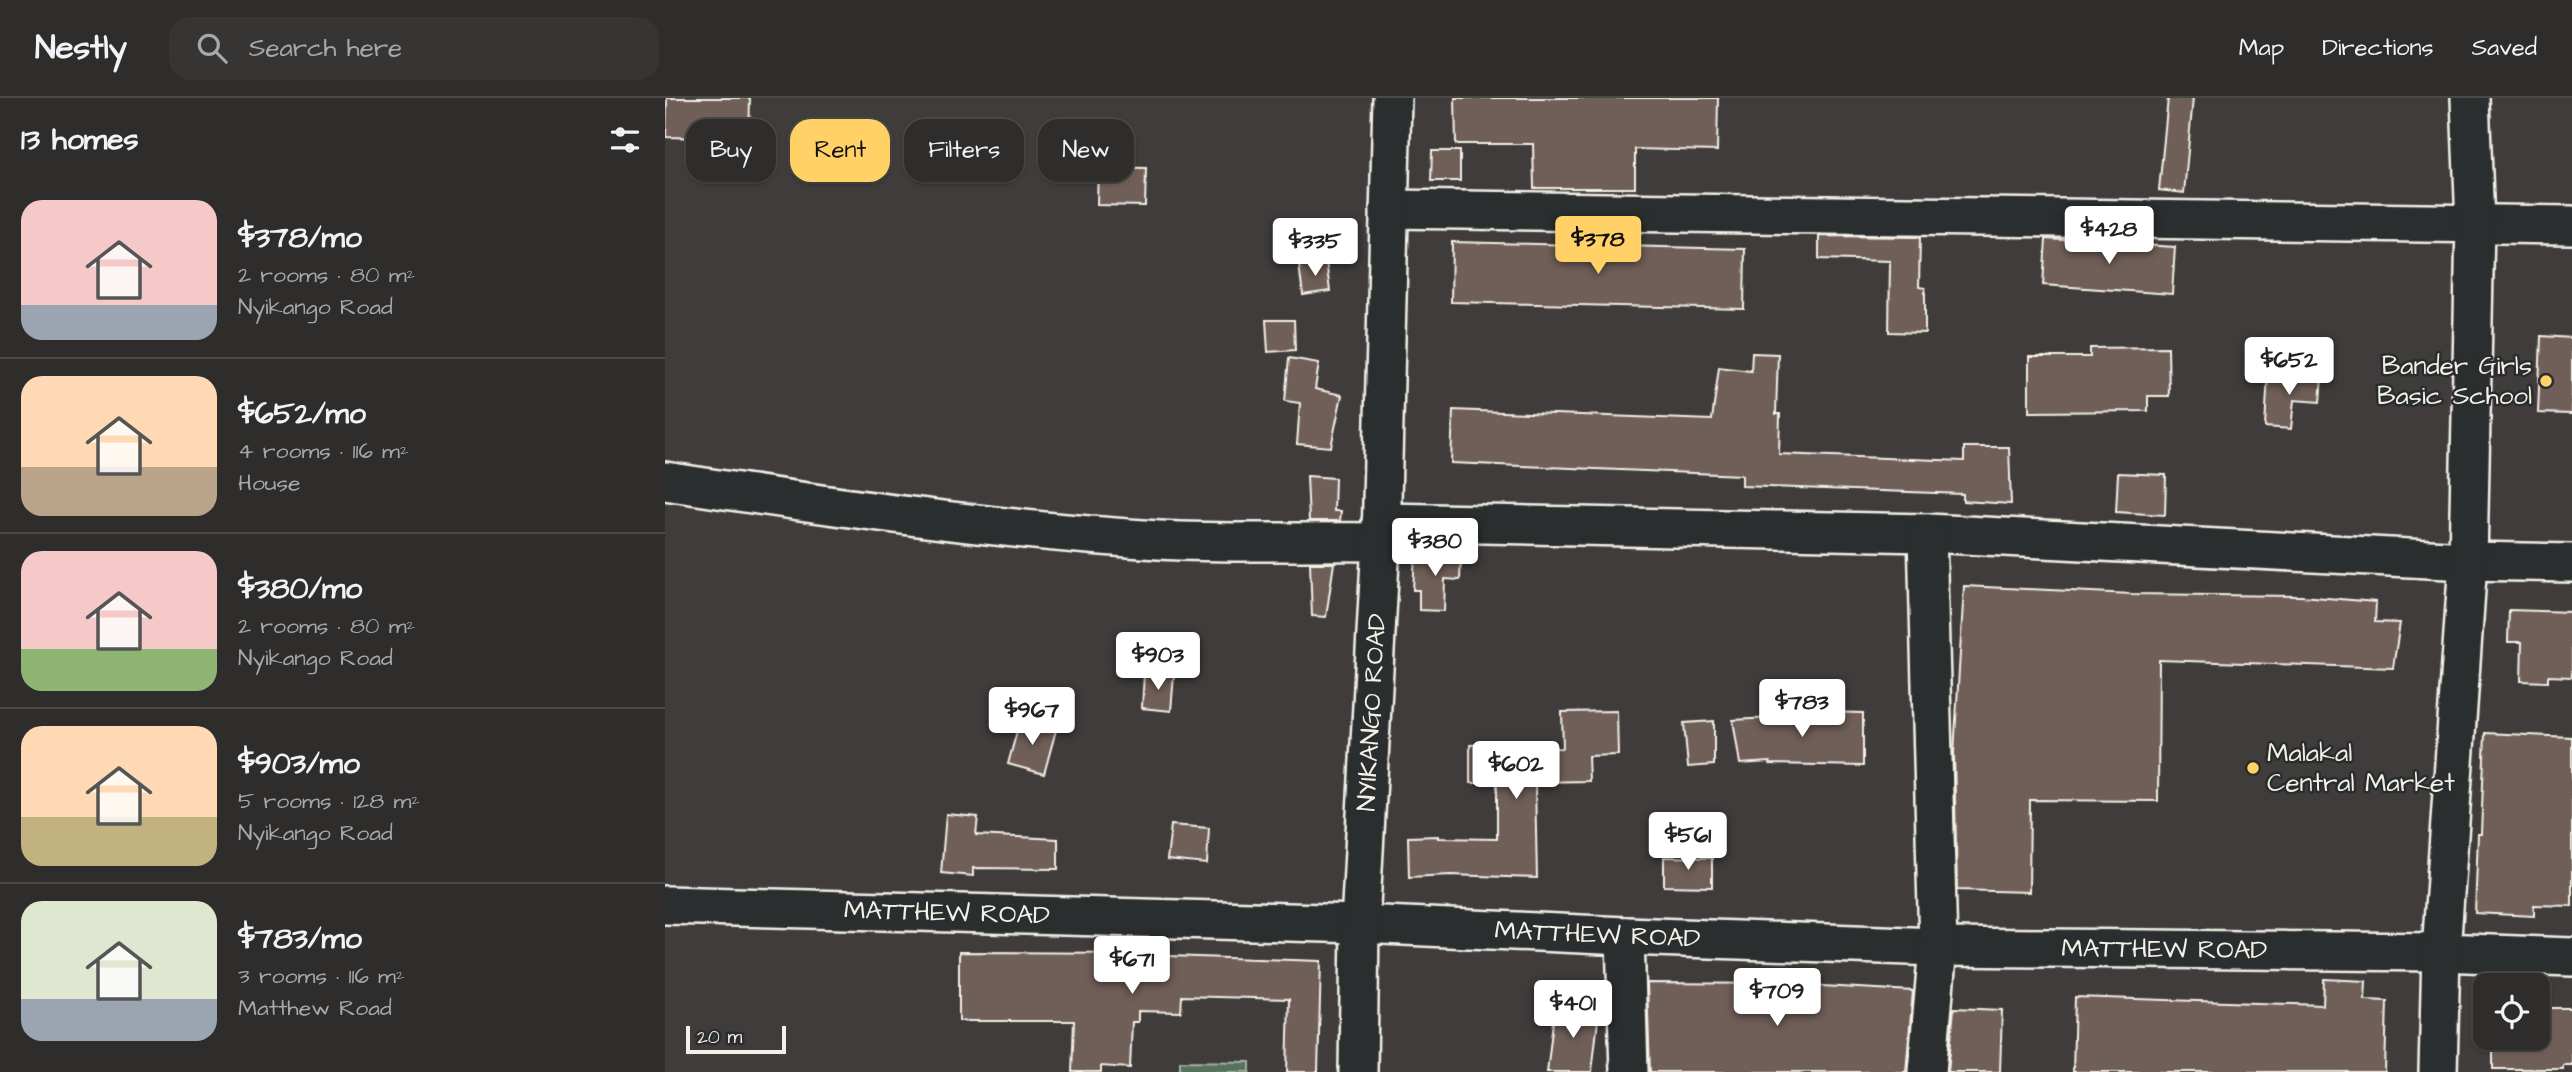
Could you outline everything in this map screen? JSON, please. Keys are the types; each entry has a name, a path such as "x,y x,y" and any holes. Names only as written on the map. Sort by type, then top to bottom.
{"street":[{"name":"NYIKANGO ROAD","path":"1357,1072 1360,924 1381,532 1392,98"},
{"path":"2438,1072 2441,952 2468,561 2475,224 2470,98"},
{"path":"1389,209 2572,225"},
{"path":"665,481 806,503 1058,532 1161,540 1381,532 1927,533 2468,561 2572,563"},
{"path":"1927,533 1938,947 1927,1072"},
{"name":"MATTHEW ROAD","path":"665,905 1360,924 1938,947 2441,952 2572,957"},
{"path":"1625,936 1629,1072"}],"green space":[{"path":"1180,1061 1250,1062 1250,1072 1180,1072"}],"building":[{"path":"667,98 750,98 749,119 686,119 686,137 666,137"},
{"path":"1455,98 1718,98 1717,151 1635,149 1635,188 1534,188 1533,144 1456,144"},
{"path":"2168,98 2193,98 2184,193 2159,190"},
{"path":"1432,151 1460,151 1460,181 1431,181"},
{"path":"1134,168 1146,168 1145,206 1097,205 1098,182 1134,182"},
{"path":"1819,236 1920,237 1919,287 1925,288 1925,333 1889,332 1890,261 1819,259"},
{"path":"2046,239 2175,247 2172,294 2043,285"},
{"path":"1452,242 1745,249 1744,309 1451,302"},
{"path":"1326,261 1330,291 1303,295 1299,265"},
{"path":"1266,320 1294,320 1295,350 1268,352"},
{"path":"2541,336 2572,338 2572,414 2538,413"},
{"path":"2168,347 2169,396 2148,396 2148,411 2029,412 2029,357 2090,357 2090,348"},
{"path":"1752,353 1778,354 1776,414 1780,414 1779,454 1964,461 1964,447 2009,447 2011,504 1963,501 1963,494 1742,486 1742,475 1451,463 1453,410 1712,420 1719,367 1751,371"},
{"path":"1289,358 1319,363 1315,389 1342,395 1331,447 1297,444 1300,403 1285,401"},
{"path":"2268,373 2322,377 2320,402 2294,400 2291,429 2265,427"},
{"path":"2118,473 2166,475 2165,515 2116,512"},
{"path":"1307,476 1335,478 1334,511 1341,511 1340,521 1309,521"},
{"path":"1415,553 1461,554 1460,580 1445,579 1444,611 1419,610 1419,590 1413,590"},
{"path":"1310,563 1334,563 1326,617 1312,616"},
{"path":"1964,586 2132,594 2301,596 2376,602 2375,622 2400,623 2393,668 2159,660 2158,801 2030,800 2029,892 1957,890 1954,753"},
{"path":"2509,610 2572,612 2572,677 2548,676 2548,682 2521,681 2522,642 2508,642"},
{"path":"1144,673 1174,675 1171,711 1142,708"},
{"path":"1617,711 1618,755 1588,756 1589,781 1535,782 1537,878 1451,875 1409,877 1408,837 1497,839 1497,783 1470,783 1470,745 1495,744 1496,750 1563,748 1562,712"},
{"path":"1770,711 1863,713 1863,766 1770,762 1740,764 1733,720 1770,718"},
{"path":"1020,720 1056,730 1044,774 1008,764"},
{"path":"1714,721 1714,765 1688,767 1684,723"},
{"path":"2485,733 2572,737 2572,906 2534,905 2534,916 2475,913"},
{"path":"946,814 978,817 976,835 1058,839 1058,869 973,868 973,876 941,873"},
{"path":"1171,825 1209,828 1207,864 1167,860"},
{"path":"1664,857 1712,858 1712,887 1664,886"},
{"path":"959,952 1139,953 1321,961 1318,1072 1287,1072 1289,999 1182,996 1181,1012 1138,1011 1138,1022 1132,1022 1130,1068 1101,1066 1101,1072 1072,1072 1074,1021 959,1021"},
{"path":"2324,979 2366,981 2365,1000 2387,1001 2385,1072 2073,1072 2075,997 2323,1005"},
{"path":"1647,983 1785,984 1913,991 1906,1072 1650,1072"},
{"path":"1555,1005 1599,1011 1592,1072 1547,1072"},
{"path":"1954,1008 2002,1010 2000,1072 1948,1072"},
{"path":"2550,1008 2572,1008 2572,1065 2563,1065 2563,1069 2493,1069 2493,1050 2550,1050"}],"place":[{"name":"Bander Girls Basic School","path":"2546,381"},
{"name":"Malakal Central Market","path":"2253,768"}]}
